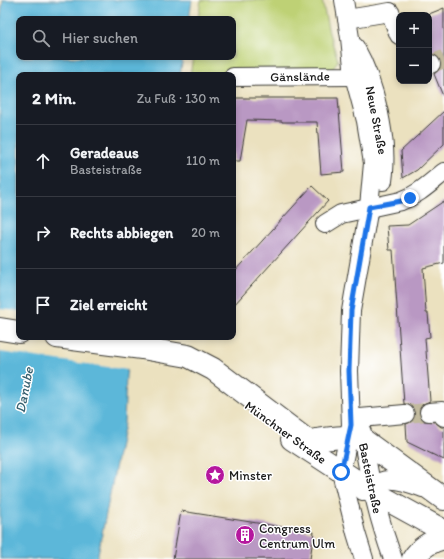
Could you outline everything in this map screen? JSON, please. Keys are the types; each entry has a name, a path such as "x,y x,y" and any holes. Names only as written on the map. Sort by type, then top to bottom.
{"main road":[{"path":"0,329 16,332"},
{"path":"79,340 166,352"},
{"name":"Münchner Straße","path":"166,352 188,356 213,369 308,441 355,439"},
{"name":"Münchner Straße","path":"166,352 210,376 282,432 341,472 444,531"},
{"path":"355,439 439,495"},
{"path":"413,559 422,548 435,540 444,538"}],"street":[{"name":"Neue Straße","path":"344,0 350,38 359,54 366,121 373,163 374,206"},
{"path":"347,19 390,12 396,27"},
{"name":"Gänslände","path":"236,77 361,75"},
{"path":"325,224 341,214 410,198 419,193 444,172"},
{"name":"Basteistraße","path":"363,558 341,472 355,439 360,418 357,358 359,312 374,206"},
{"name":"Basteistraße","path":"374,206 351,311 349,371 351,425 393,559"},
{"path":"360,418 405,414"},
{"path":"351,511 361,493 386,480 404,482 439,495"}],"green space":[{"path":"201,0 322,0 329,33 338,60 332,71 236,75 236,72 190,72 192,60 236,60 236,16 198,16"}],"water":[{"name":"Danube","path":"3,0 192,0 189,16 16,16 16,60 182,60 180,72 16,72 16,340 132,340 126,376 124,424 97,559 0,559 0,23"}],"pier":[{"path":"0,309 16,311 16,340 134,340 129,370 0,352"}],"building":[{"path":"444,8 444,96 434,74 440,69 441,64 440,59 436,55 432,54 432,13"},
{"path":"236,98 338,98 344,172 321,174 317,122 247,120 240,161 236,161"},
{"path":"444,111 444,144 417,170 403,178 401,151"},
{"path":"312,186 328,201 236,303 236,270"},
{"path":"444,201 444,263 423,268 426,313 428,313 430,337 425,338 430,401 420,407 419,412 420,418 424,421 435,422 441,427 444,427 444,460 407,442 406,424 415,418 415,413 409,404 404,404 393,250 389,250 387,226 408,225"},
{"name":"Congress Centrum Ulm","path":"181,511 314,532 310,559 173,559"}],"tunnel":[{"path":"432,64 444,59"},
{"path":"405,414 429,412"}],"place":[{"name":"Minster","path":"215,475"},
{"name":"Congress Centrum Ulm","path":"245,535"}],"route":[{"path":"341,472 351,425 349,371 351,311 369,207 410,198"}]}
